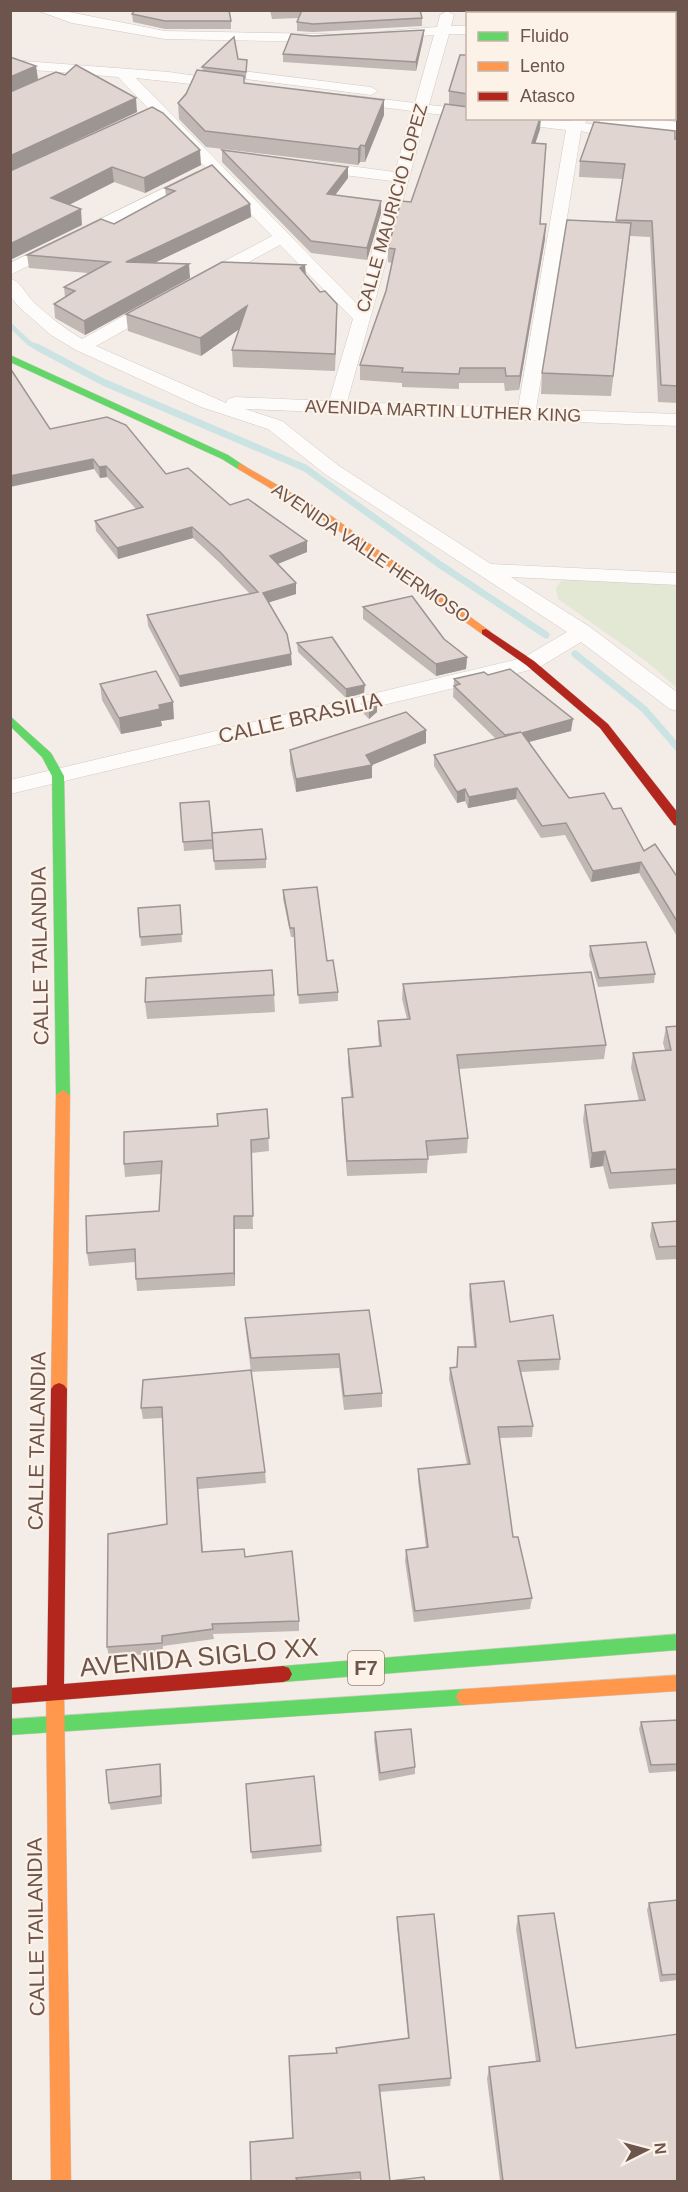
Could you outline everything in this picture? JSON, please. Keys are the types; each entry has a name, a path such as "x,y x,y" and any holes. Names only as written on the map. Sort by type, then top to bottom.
{"main road":[{"name":"AVENIDA VALLE HERMOSO","path":"10,358 225,457 329,519 530,663 604,726 678,822"},
{"path":"10,719 47,755 58,776"},
{"name":"CALLE TAILANDIA","path":"58,776 63,1110 55,1723 61,2181"},
{"name":"AVENIDA SIGLO XX","path":"10,1696 678,1642"},
{"name":"F7","path":"10,1726 678,1683"}],"street":[{"path":"43,10 72,19 165,34 347,37"},
{"name":"CALLE MAURICIO LOPEZ","path":"337,406 445,29 448,10"},
{"path":"369,36 414,34 445,29 466,30"},
{"path":"10,64 423,103 466,103"},
{"path":"49,83 78,70"},
{"path":"211,71 423,103 466,114"},
{"path":"123,73 154,113 201,153 219,162 282,237 361,318"},
{"path":"543,120 578,122 678,138"},
{"path":"619,120 678,127"},
{"path":"526,415 578,122"},
{"path":"10,270 219,162"},
{"path":"295,164 402,178"},
{"path":"192,286 282,237"},
{"path":"10,284 25,303 57,331 82,346 208,403 275,425 332,470 490,570 582,632 678,704"},
{"path":"82,346 172,297"},
{"name":"AVENIDA MARTIN LUTHER KING","path":"208,403 678,420"},
{"path":"490,570 678,579"},
{"name":"CALLE BRASILIA","path":"10,787 530,663 582,632"}],"green space":[{"path":"571,577 677,581 677,688 646,661 558,599 556,588 561,581"}],"building":[{"path":"135,10 229,10 231,21 165,21 132,14"},
{"path":"302,10 420,10 422,18 313,24 297,22"},
{"path":"482,10 586,10 586,12 482,12"},
{"path":"637,10 665,10 665,12"},
{"path":"424,30 416,62 283,54 291,34 313,36"},
{"path":"234,37 238,59 247,60 246,72 202,67"},
{"path":"460,55 466,55 466,94 449,91"},
{"path":"10,57 36,66 10,77"},
{"path":"76,65 136,98 10,156 10,92 56,72 65,75"},
{"path":"197,70 244,76 244,83 384,100 365,146 361,145 358,149 205,131 178,103 186,94"},
{"path":"445,104 466,107 466,120 539,120 532,143 546,144 540,224 546,224 520,376 506,376 505,368 460,368 459,374 402,372 403,368 360,365 386,291 395,249 388,248 401,201 411,202"},
{"path":"152,107 163,113 200,150 144,178 112,167 51,198 81,209 10,244 10,171"},
{"path":"594,122 675,131 675,139 678,139 678,386 661,385 652,221 616,220 625,164 580,161"},
{"path":"222,150 348,167 327,194 381,201 367,248 311,241"},
{"path":"212,165 250,204 126,262 189,264 84,321 54,304 75,291 64,287 110,262 27,255 101,219 114,224 175,191 165,188"},
{"path":"567,220 631,223 613,376 542,373"},
{"path":"222,262 305,265 300,268 320,292 325,291 337,304 335,354 232,350 247,306 200,338 126,314"},
{"path":"10,368 50,429 107,417 126,425 166,474 188,468 230,505 248,499 307,541 270,556 296,583 263,593 287,634 291,654 179,676 147,615 258,592 220,552 192,527 117,548 95,521 143,507 106,466 99,467 93,459 10,476"},
{"path":"412,596 444,639 467,657 436,664 363,607"},
{"path":"332,637 365,685 346,689 297,643"},
{"path":"510,669 573,719 522,733 569,798 604,793 613,809 621,808 644,851 655,844 678,878 678,923 641,862 593,871 566,823 542,826 517,788 469,797 465,789 457,792 434,755 521,732 505,735 454,686 460,684 454,679 484,672 488,675"},
{"path":"156,671 173,702 159,705 160,709 119,718 100,684"},
{"path":"375,700 377,703 369,710 362,704"},
{"path":"406,712 426,730 366,755 372,765 296,779 290,750"},
{"path":"209,801 213,840 183,842 180,803"},
{"path":"262,829 266,859 214,861 212,833"},
{"path":"317,887 327,961 333,960 338,992 298,995 294,928 290,928 283,890"},
{"path":"180,905 182,934 140,937 138,908"},
{"path":"646,942 655,974 599,978 590,946"},
{"path":"272,970 274,995 145,1002 146,978"},
{"path":"591,972 606,1045 457,1055 468,1138 426,1141 428,1159 347,1161 342,1098 353,1097 348,1049 381,1046 378,1021 410,1019 403,984"},
{"path":"678,1026 678,1169 611,1173 605,1151 592,1153 585,1105 645,1100 633,1053 671,1050 666,1027"},
{"path":"267,1109 269,1138 251,1140 253,1216 234,1216 234,1273 136,1279 135,1249 87,1253 86,1216 159,1211 162,1161 124,1164 124,1132 218,1126 217,1114"},
{"path":"678,1221 678,1246 659,1247 652,1223"},
{"path":"504,1281 510,1322 553,1315 560,1359 518,1361 533,1426 498,1427 513,1537 518,1537 532,1598 415,1611 406,1550 428,1547 418,1469 470,1464 450,1368 457,1367 458,1347 476,1347 470,1284"},
{"path":"369,1310 382,1393 344,1396 339,1354 251,1358 245,1318"},
{"path":"251,1370 265,1472 197,1478 202,1552 244,1549 245,1557 292,1551 299,1621 212,1624 213,1629 162,1636 162,1643 107,1647 108,1534 167,1524 162,1407 141,1408 143,1380"},
{"path":"678,1720 678,1764 651,1765 641,1722"},
{"path":"411,1729 415,1767 380,1773 375,1732"},
{"path":"160,1764 161,1796 109,1803 106,1770"},
{"path":"314,1776 321,1845 251,1852 246,1784"},
{"path":"678,1900 678,1974 662,1975 649,1903"},
{"path":"554,1913 576,2048 678,2034 678,2181 503,2181 489,2067 540,2061 518,1916"},
{"path":"434,1914 451,2078 379,2085 390,2181 361,2181 360,2172 296,2178 297,2181 251,2181 250,2142 293,2138 289,2056 337,2053 336,2048 409,2038 397,1917"},
{"path":"424,2177 425,2181 390,2181"}],"waterway":[{"path":"10,325 29,343 40,349"},
{"path":"37,347 103,382 305,468 439,564 546,635"},
{"path":"575,654 644,709 678,748"}],"traffic: fast":[{"path":"10,358 225,457 241,467"},
{"path":"10,719 47,755 58,776 63,1095"},
{"path":"283,1674 678,1642"},
{"path":"10,1727 465,1697"}],"traffic: slow":[{"path":"241,467 329,519 486,632"},
{"path":"59,1389 63,1095"},
{"path":"465,1697 678,1683"},
{"path":"55,1690 61,2182"}],"traffic: jam":[{"path":"486,632 530,663 604,726 678,822"},
{"path":"55,1690 59,1389"},
{"path":"10,1696 283,1674"}]}
